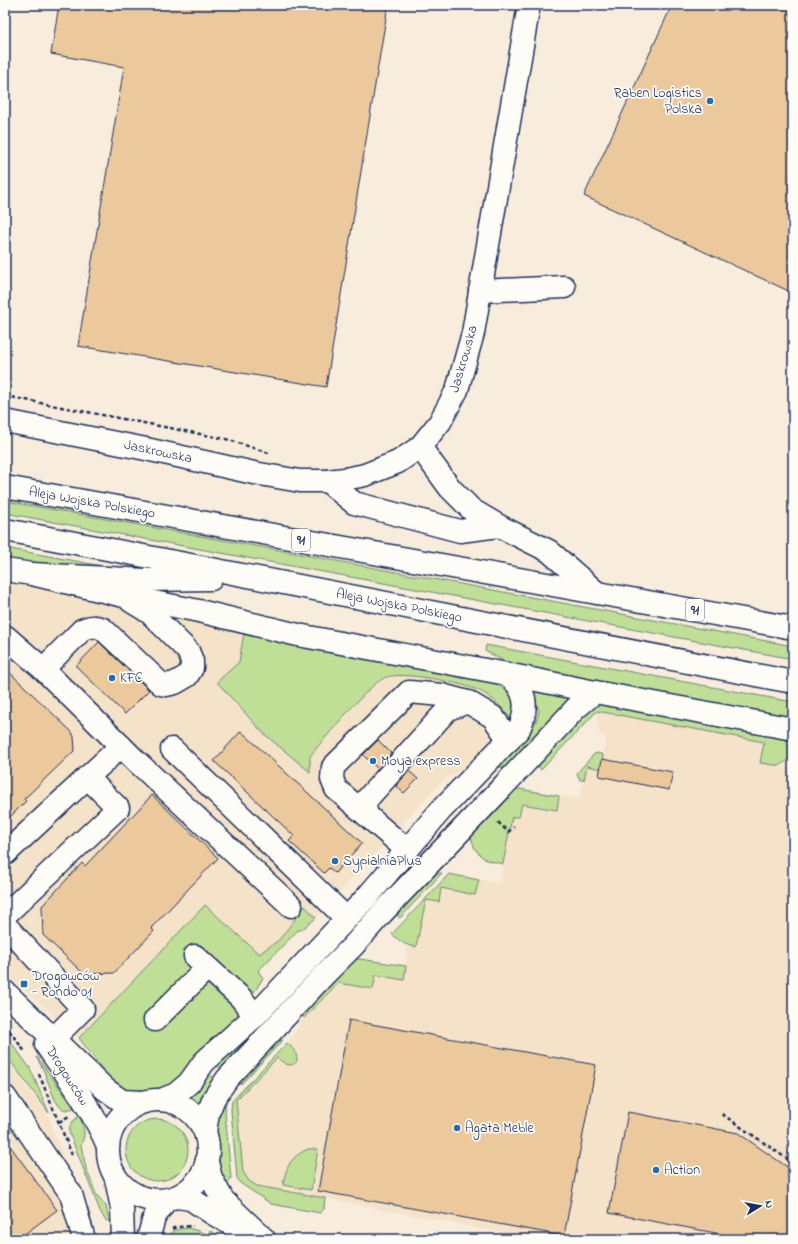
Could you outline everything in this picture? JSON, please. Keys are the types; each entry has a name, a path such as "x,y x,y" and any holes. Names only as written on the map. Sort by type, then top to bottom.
{"street":[{"name":"Jaskrowska","path":"5,421 146,449 254,474 300,481 328,481 365,475 398,462 420,447 440,422 457,390 473,333 528,5"},
{"path":"480,291 564,287"},
{"path":"420,447 450,488 472,510 499,526 548,551 597,593"},
{"path":"328,481 354,503 460,531 499,526"},
{"name":"Aleja Wojska Polskiego","path":"5,487 793,628"},
{"name":"Aleja Wojska Polskiego","path":"5,530 793,682"},
{"path":"5,570 32,574 124,596 199,611 298,635 793,729"},
{"path":"32,574 146,580 257,578"},
{"path":"43,669 82,630 88,627 96,627 103,629 161,684 166,685 175,683 187,676 192,668 192,660 188,651 149,612 124,596"},
{"path":"5,636 43,669 121,746 291,906"},
{"path":"122,1239 122,1208 116,1179 109,1163 108,1146 113,1127 125,1112 152,1101 176,1094 189,1083 204,1062 255,1016 367,897 441,810 519,729 525,710 522,692 513,679 507,674"},
{"path":"407,850 336,789 332,779 333,767 409,692 442,695 468,702 493,717 509,740"},
{"path":"205,1132 208,1112 214,1098 227,1079 353,946 383,912 494,797 576,708 595,692"},
{"path":"367,815 365,807 367,799 448,709 468,702"},
{"path":"5,854 121,746"},
{"path":"172,749 346,918"},
{"path":"5,915 118,808 87,777"},
{"path":"5,925 83,1009 54,1039"},
{"path":"155,1020 201,962 241,998 255,1016"},
{"name":"Drogowców","path":"5,992 105,1089 122,1101 152,1101"},
{"name":"Drogowców","path":"22,1009 86,1105 102,1131 108,1146"},
{"path":"5,1097 71,1194 84,1239"},
{"path":"152,1101 180,1104 195,1116 205,1132 208,1142 210,1178 223,1200 264,1239"},
{"path":"157,1235 154,1218 171,1199 191,1189 201,1177 208,1162"},
{"path":"116,1179 129,1192 147,1200 191,1199 257,1239"}],"path":[{"path":"5,396 226,440 271,453"},
{"path":"497,820 508,832 514,827"},
{"path":"5,1025 29,1057"},
{"path":"38,1071 72,1156"},
{"path":"722,1114 793,1163"},
{"path":"157,1235 178,1227 195,1227"}],"shaded area":[{"path":"5,580 118,600 245,627 239,662 217,682 310,771 310,756 363,696 385,678 402,675 415,676 469,686 490,697 515,724 470,766 442,781 316,918 304,906 279,940 259,955 205,905 79,1038 5,973"},
{"path":"597,711 764,742 760,762 793,768 793,1239 534,1239 257,1186 249,1181 243,1172 236,1100 278,1058 285,1064 294,1064 297,1061 297,1055 287,1043 304,1018 337,983 372,989 376,975 404,980 408,946 416,947 426,900 441,888 475,894 479,880 500,883 512,817 522,804 557,810 559,796 580,799 587,766 601,769 606,736 599,734"},
{"path":"5,1058 47,1113 95,1239 5,1239"}],"green space":[{"path":"5,501 278,550 793,646 793,659 5,513"},
{"path":"5,548 113,568 50,566 5,558"},
{"path":"245,627 314,650 494,683 510,695 514,705 515,724 495,701 480,691 460,684 432,678 417,676 392,676 384,678 371,688 326,737 310,756 310,772 263,733 217,682 239,662"},
{"path":"486,645 793,702 793,720 514,666 485,651"},
{"path":"533,690 574,695 509,767 493,768 535,724 539,712"},
{"path":"597,704 606,704 784,737 790,753 789,757 784,763 779,765 760,763 764,742 597,711 541,770 536,762 580,713"},
{"path":"598,753 603,755 601,769 587,766 584,780 580,780 577,773 594,754"},
{"path":"520,789 559,796 557,810 522,804 519,817 512,817 503,864 486,860 475,849 471,837 472,827 512,790"},
{"path":"442,873 400,918 393,912 434,874"},
{"path":"449,874 479,880 475,895 441,888 439,902 426,900 416,947 397,939 392,934"},
{"path":"205,905 259,954 279,940 305,906 316,918 301,930 298,930 258,971 263,978 239,1016 206,1053 165,1090 131,1094 111,1081 79,1038"},
{"path":"360,959 406,966 404,980 376,975 373,989 338,983 304,1018 302,1011 352,960"},
{"path":"257,1029 264,1030 226,1073 212,1062"},
{"path":"5,1034 30,1068 49,1113 5,1054"},
{"path":"283,1040 241,1084 236,1079 274,1042"},
{"path":"287,1043 293,1049 297,1061 292,1065 289,1065 277,1058 236,1100 243,1172 249,1181 257,1186 325,1198 324,1209 320,1213 271,1204 240,1183 237,1178 231,1110 232,1101"},
{"path":"36,1057 74,1108 65,1110 60,1107 55,1100 43,1069"},
{"path":"205,1072 219,1081 199,1107 185,1097"},
{"path":"230,1092 226,1101 225,1112 231,1178 223,1190 215,1165 217,1146 214,1118"},
{"path":"80,1116 84,1130 81,1145 86,1168 96,1194 106,1206 109,1221 105,1220 100,1211 69,1132 72,1122"},
{"path":"157,1119 174,1124 179,1128 183,1133 188,1150 183,1167 179,1172 174,1176 157,1181 140,1176 135,1172 131,1167 126,1150 131,1133 135,1128 140,1124"},
{"path":"308,1149 318,1149 311,1190 283,1185 287,1168 290,1163 297,1155"},
{"path":"188,1228 208,1235 210,1231 226,1239 166,1239 173,1232"}],"building":[{"path":"59,5 388,5 326,387 78,346 124,67 51,54"},
{"name":"Raben Logistics Polska","path":"672,5 793,5 793,293 584,196"},
{"name":"KFC","path":"99,642 149,690 125,714 76,666"},
{"path":"5,668 72,732 75,750 24,799 26,801 5,822"},
{"path":"241,731 362,843 335,873 329,868 324,873 289,841 294,836 214,761"},
{"path":"378,740 391,753 378,769 363,755"},
{"path":"602,759 673,772 669,790 599,776"},
{"path":"409,771 418,779 404,793 396,786"},
{"path":"152,795 218,858 151,928 154,931 114,973 84,974 43,935 42,906 82,863 85,866"},
{"name":"Agata Meble","path":"349,1020 596,1065 564,1236 318,1191"},
{"path":"628,1112 738,1133 793,1171 793,1239 728,1239 721,1234 609,1213"},
{"path":"5,1139 57,1210 18,1239 5,1239"}],"place":[{"name":"Raben Logistics Polska","path":"710,101"},
{"name":"KFC","path":"112,678"},
{"name":"Moya express","path":"373,761"},
{"name":"SypialniaPlus","path":"335,861"},
{"name":"Drogowców - Rondo 01","path":"24,984"},
{"name":"Agata Meble","path":"457,1128"},
{"name":"Action","path":"656,1170"}]}
